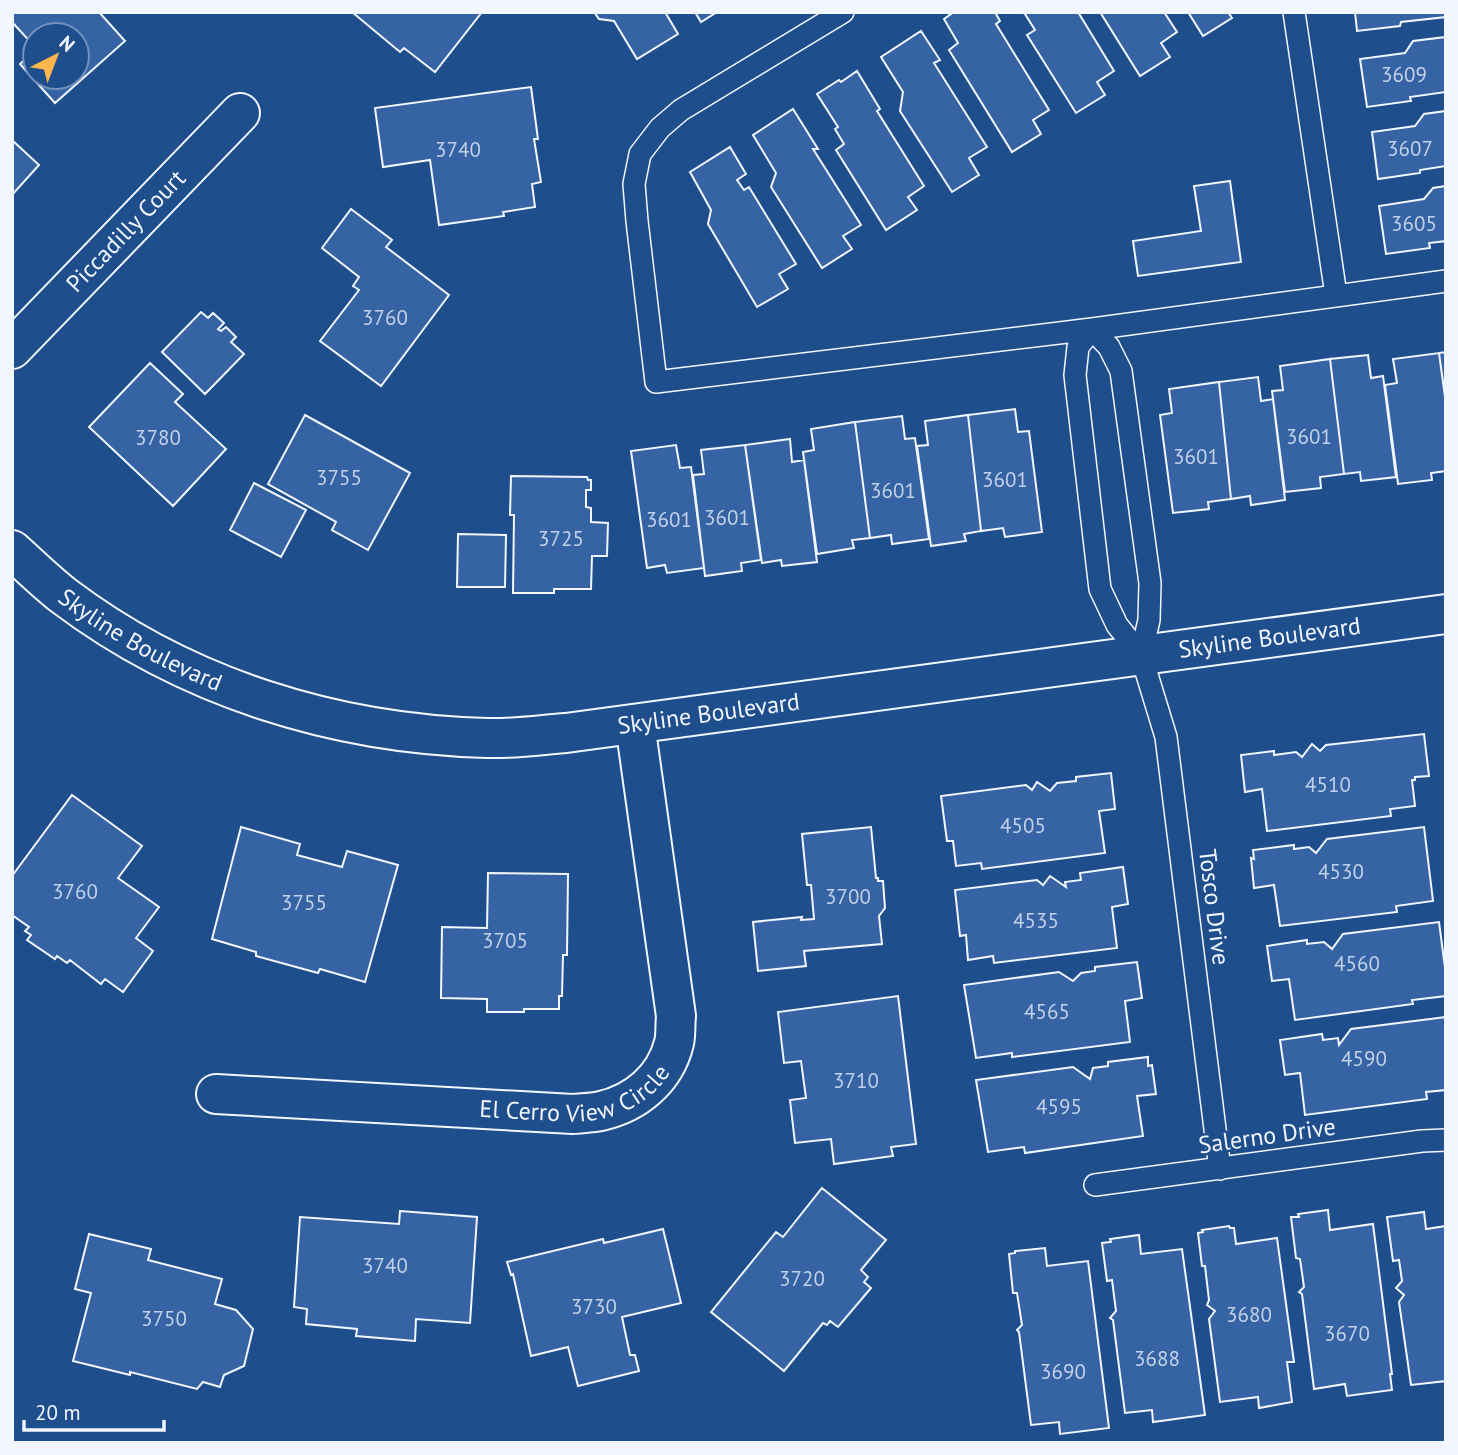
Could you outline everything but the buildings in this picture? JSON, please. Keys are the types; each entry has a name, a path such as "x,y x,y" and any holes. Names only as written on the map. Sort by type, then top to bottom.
{"street":[{"name":"Piccadilly Court","path":"12,349 240,113"},
{"name":"Skyline Boulevard","path":"12,550 64,596 132,642 209,681 298,712 380,730 488,738 566,733 1446,614"},
{"name":"El Cerro View Circle","path":"216,1094 573,1114 601,1111 629,1101 649,1087 665,1067 674,1042 676,1016 635,724"}],"lane":[{"path":"843,12 681,110 660,128 640,154 634,184 636,221 656,382 1092,329 1446,281"},
{"path":"1294,12 1336,295"},
{"path":"1092,329 1109,347 1121,371 1150,583 1149,620 1141,655"},
{"path":"1092,329 1078,347 1075,375 1100,589 1117,625 1141,655"},
{"name":"Tosco Drive","path":"1141,655 1166,737 1220,1169"},
{"name":"Salerno Drive","path":"1095,1185 1446,1140"}]}
